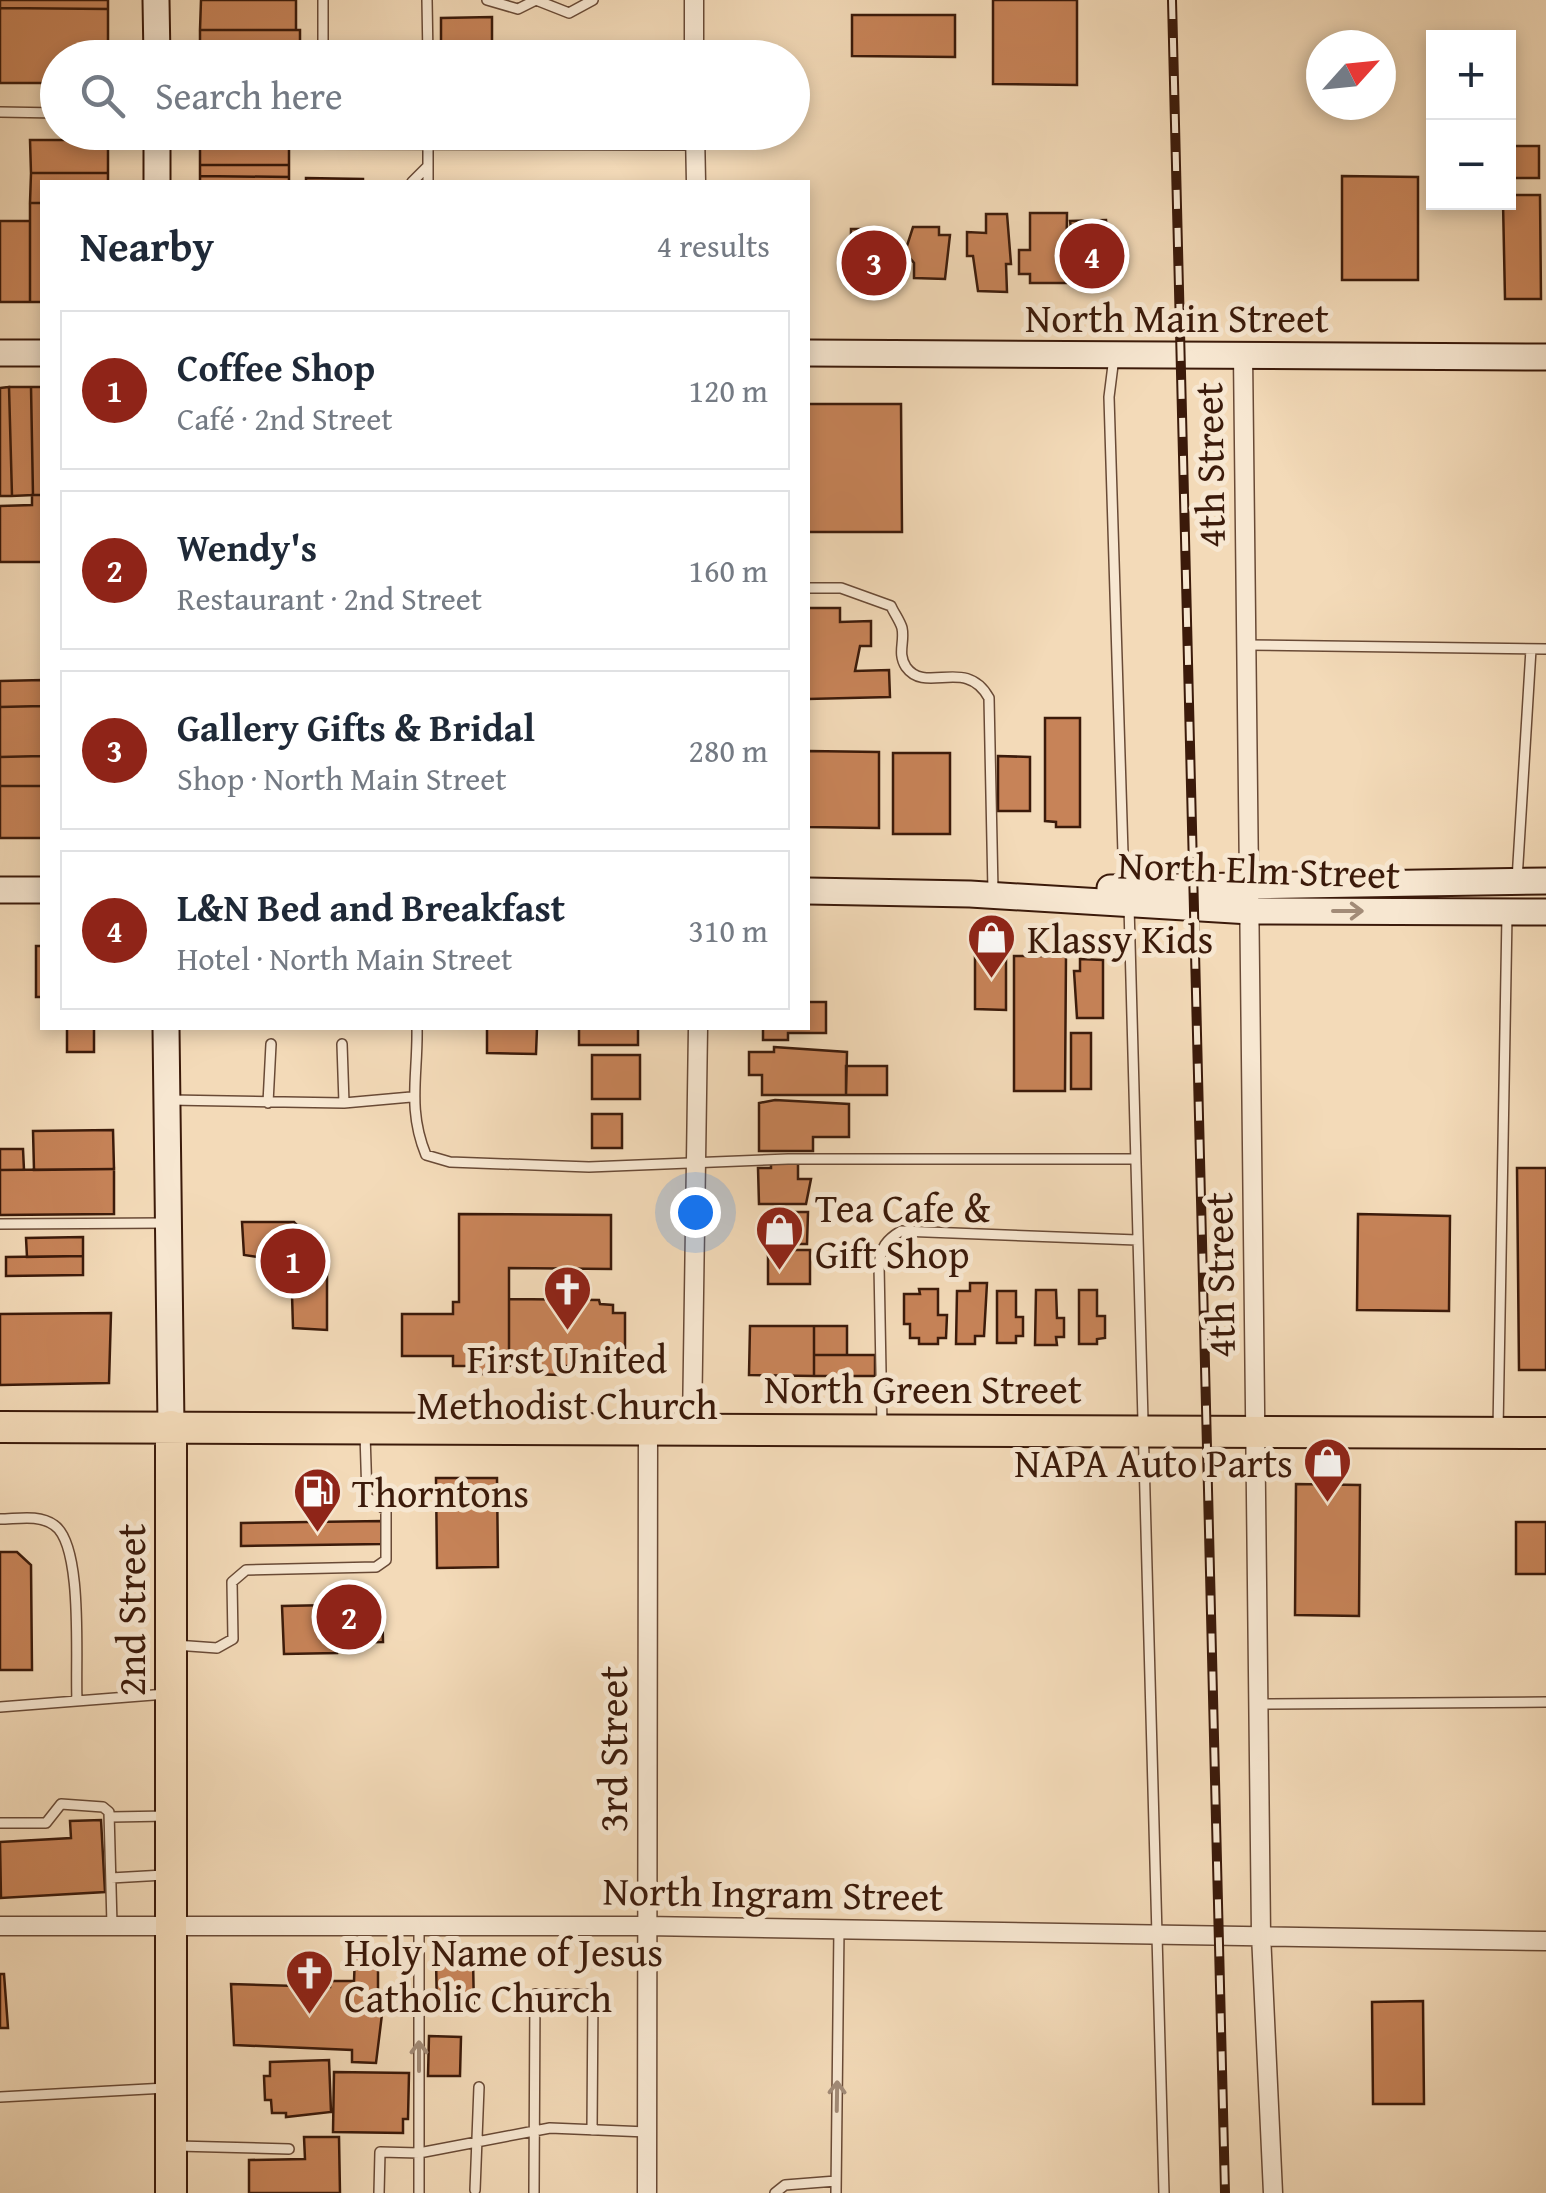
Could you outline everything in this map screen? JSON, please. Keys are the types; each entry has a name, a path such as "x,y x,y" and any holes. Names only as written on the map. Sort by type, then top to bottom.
{"main road":[{"name":"2nd Street","path":"170,2193 171,1426"},
{"name":"North Green Street","path":"0,1427 692,1426 1546,1433"}],"street":[{"path":"156,0 156,40"},
{"path":"694,0 694,40"},
{"path":"157,150 158,180"},
{"path":"695,150 696,180"},
{"path":"0,353 40,353"},
{"name":"North Main Street","path":"810,353 1546,357"},
{"name":"4th Street","path":"1242,355 1261,1934 1273,2193"},
{"name":"North Elm Street","path":"810,892 1126,895 1250,882 1546,881"},
{"path":"0,890 40,890"},
{"name":"North Elm Street","path":"1126,895 1250,912 1546,912"},
{"name":"2nd Street","path":"166,1030 171,1426"},
{"path":"692,1426 698,1030"},
{"name":"3rd Street","path":"647,2193 648,1426"},
{"name":"North Ingram Street","path":"0,1926 646,1926 1546,1941"}],"lane":[{"path":"323,0 323,40"},
{"path":"427,0 428,40"},
{"path":"487,0 518,9 536,0 568,14 594,0"},
{"path":"0,112 40,113"},
{"path":"428,150 428,180"},
{"path":"414,180 428,166"},
{"path":"1114,354 1109,397 1164,2193"},
{"path":"810,588 841,588 891,606 902,629 900,656 909,672 920,677 968,677 981,682 989,698 981,893"},
{"path":"1246,644 1546,648"},
{"path":"1517,882 1531,648"},
{"path":"1498,1432 1507,912"},
{"path":"417,1030 418,1072 411,1098 426,1155 450,1162 589,1167 788,1159 1135,1159"},
{"path":"268,1103 270,1044"},
{"path":"342,1044 344,1103"},
{"path":"167,1100 344,1103 411,1098"},
{"path":"0,1224 169,1223"},
{"path":"882,1428 878,1265 881,1249 889,1238 901,1231 1137,1240"},
{"path":"170,1645 217,1648 233,1640 232,1582 246,1570 376,1567 386,1560 386,1510 367,1497 365,1426"},
{"path":"0,1520 41,1519 65,1536 72,1560 76,1700"},
{"path":"0,1707 170,1694"},
{"path":"1258,1704 1546,1702"},
{"path":"0,1822 46,1823 61,1804 103,1807 111,1817 112,1925"},
{"path":"111,1817 169,1816"},
{"path":"112,1878 169,1875"},
{"path":"418,2193 420,1925"},
{"path":"836,2193 839,1928"},
{"path":"534,2192 535,1994 593,1994 592,2130"},
{"path":"475,2190 480,2087"},
{"path":"0,2097 169,2088"},
{"path":"380,2193 380,2152 419,2154 534,2130 646,2132"},
{"path":"170,2146 289,2149"},
{"path":"775,2193 785,2185 836,2181"}],"building":[{"path":"0,0 108,0 108,9 0,8"},
{"path":"201,0 296,0 296,30 200,30"},
{"path":"993,0 1077,0 1077,85 993,84"},
{"path":"0,8 108,9 108,40 40,40 40,83 0,83"},
{"path":"852,15 955,15 955,57 852,56"},
{"path":"492,17 492,40 441,40 441,18"},
{"path":"200,30 300,30 300,40 200,40"},
{"path":"30,140 40,140 40,150 108,150 108,173 31,173"},
{"path":"1516,146 1539,146 1539,178 1516,178"},
{"path":"200,150 289,150 289,165 200,165"},
{"path":"200,165 289,165 289,177 200,176"},
{"path":"31,173 108,173 108,180 40,180 40,203 30,203"},
{"path":"200,176 289,177 289,180 200,180"},
{"path":"1342,176 1418,177 1418,280 1342,280"},
{"path":"306,178 363,179 363,180"},
{"path":"1516,195 1540,195 1541,299 1505,299 1503,210 1516,210"},
{"path":"30,203 40,203 40,302 30,302"},
{"path":"1030,213 1067,213 1066,283 1030,283 1030,274 1019,274 1019,250 1030,250"},
{"path":"986,214 1007,214 1011,264 1006,264 1007,292 978,291 973,256 967,256 967,232 986,233"},
{"path":"1106,220 1110,270 1106,270 1106,283 1079,283 1070,221"},
{"path":"0,221 30,221 30,302 0,302"},
{"path":"913,227 939,227 939,235 950,235 945,279 914,278 914,263 905,252"},
{"path":"851,229 883,229 883,239 896,240 895,279 859,279 859,251 851,251"},
{"path":"9,387 12,496 0,496 0,388"},
{"path":"9,387 31,387 33,495 12,496"},
{"path":"31,387 40,387 40,495 33,495"},
{"path":"810,404 901,404 902,532 810,532"},
{"path":"32,495 40,495 40,562 0,562 0,506 32,505"},
{"path":"810,608 840,608 840,622 871,621 871,646 860,646 855,671 889,670 890,697 810,699"},
{"path":"40,680 40,706 0,707 0,681"},
{"path":"40,706 40,756 0,757 0,707"},
{"path":"1045,718 1080,718 1080,827 1056,827 1056,822 1045,821"},
{"path":"810,751 879,752 879,828 810,827"},
{"path":"893,753 950,753 950,834 893,834"},
{"path":"40,756 40,786 0,786 0,757"},
{"path":"998,756 1030,757 1030,811 998,811"},
{"path":"0,786 40,786 40,838 0,838"},
{"path":"36,946 40,946 40,997 36,997"},
{"path":"975,952 1006,953 1006,1010 975,1009"},
{"path":"1014,956 1066,956 1065,1091 1014,1091"},
{"path":"1080,959 1103,960 1103,1018 1077,1018 1074,971 1080,971"},
{"path":"810,1002 826,1002 826,1033 788,1033 788,1040 763,1040 763,1030 810,1030"},
{"path":"67,1030 94,1030 94,1052 67,1052"},
{"path":"487,1030 537,1030 536,1054 487,1053"},
{"path":"579,1030 638,1030 638,1045 579,1045"},
{"path":"1071,1033 1091,1033 1091,1089 1071,1089"},
{"path":"774,1047 847,1052 846,1095 762,1095 762,1075 749,1075 749,1052 774,1052"},
{"path":"592,1055 640,1055 640,1099 592,1099"},
{"path":"846,1066 887,1066 887,1095 846,1095"},
{"path":"775,1100 849,1104 849,1137 813,1137 813,1151 759,1151 759,1103"},
{"path":"592,1114 622,1114 622,1148 592,1148"},
{"path":"113,1130 114,1169 34,1170 33,1131"},
{"path":"0,1149 23,1149 24,1170 0,1170"},
{"path":"771,1163 798,1163 798,1179 811,1179 806,1204 759,1204 758,1168 771,1168"},
{"path":"1517,1168 1546,1168 1546,1370 1519,1370"},
{"path":"114,1169 114,1214 0,1215 0,1170"},
{"path":"766,1212 808,1212 807,1244 766,1244"},
{"path":"459,1214 611,1215 611,1269 509,1268 509,1363 493,1363 493,1374 468,1374 468,1366 453,1366 453,1356 402,1356 402,1314 453,1314 453,1302 459,1302"},
{"path":"1358,1214 1450,1216 1449,1311 1357,1310"},
{"path":"242,1222 294,1222 327,1256 327,1330 293,1328 292,1294 257,1257 244,1255"},
{"path":"83,1237 83,1256 27,1257 26,1238"},
{"path":"768,1250 810,1250 810,1284 768,1284"},
{"path":"83,1256 83,1275 6,1276 6,1257"},
{"path":"970,1283 987,1283 984,1336 975,1336 975,1344 956,1344 957,1291 970,1291"},
{"path":"919,1289 938,1289 938,1315 947,1315 946,1338 938,1338 938,1344 919,1344 919,1338 910,1338 910,1324 904,1324 904,1294 920,1294"},
{"path":"1036,1290 1056,1290 1057,1318 1064,1318 1064,1337 1056,1337 1057,1345 1035,1345"},
{"path":"1079,1290 1097,1290 1097,1316 1105,1316 1105,1338 1097,1339 1097,1344 1079,1344"},
{"path":"997,1291 1016,1291 1016,1317 1023,1317 1023,1336 1016,1336 1016,1343 997,1343"},
{"name":"First United Methodist Church","path":"509,1299 599,1300 600,1304 613,1305 613,1313 625,1313 625,1352 613,1352 613,1363 599,1366 559,1366 559,1375 532,1374 532,1366 509,1366"},
{"path":"111,1313 109,1383 0,1385 0,1314"},
{"path":"750,1326 814,1326 814,1376 749,1375"},
{"path":"814,1326 847,1326 847,1355 814,1355"},
{"path":"814,1355 875,1355 875,1376 814,1376"},
{"path":"436,1478 497,1478 498,1567 437,1568"},
{"path":"1296,1484 1360,1485 1359,1616 1295,1615"},
{"path":"383,1521 383,1544 241,1546 241,1523"},
{"path":"1516,1522 1546,1522 1546,1574 1516,1574"},
{"path":"0,1552 17,1552 31,1565 32,1670 0,1670"},
{"path":"382,1604 383,1642 336,1643 337,1653 284,1654 282,1606"},
{"path":"101,1820 105,1892 1,1898 0,1842 71,1838 70,1821"},
{"name":"Holy Name of Jesus Catholic Church","path":"355,1956 378,1956 378,1998 384,1998 376,2063 352,2062 352,2050 234,2045 231,1984 330,1987 330,1981 354,1981"},
{"path":"473,1958 474,2011 437,2012 436,1959"},
{"path":"0,1974 4,1974 8,2028 0,2028"},
{"path":"1423,2001 1424,2104 1373,2104 1372,2002"},
{"path":"429,2036 461,2037 460,2076 428,2076"},
{"path":"329,2060 331,2112 286,2117 286,2113 272,2113 271,2100 265,2100 264,2076 270,2076 270,2062"},
{"path":"334,2072 409,2073 408,2119 403,2119 403,2133 333,2132"},
{"path":"304,2137 339,2137 340,2193 249,2193 249,2160 305,2159"}],"railway":[{"path":"1172,0 1225,2193"}],"place":[{"name":"L&N Bed and Breakfast","path":"1092,256"},
{"name":"Gallery Gifts & Bridal","path":"874,263"},
{"name":"Klassy Kids","path":"992,980"},
{"name":"Coffee Shop","path":"293,1261"},
{"name":"Tea Cafe & Gift Shop","path":"780,1272"},
{"name":"First United Methodist Church","path":"567,1332"},
{"name":"NAPA Auto Parts","path":"1328,1504"},
{"name":"Thorntons","path":"317,1534"},
{"name":"Wendy's","path":"349,1617"},
{"name":"Holy Name of Jesus Catholic Church","path":"309,2016"}]}
